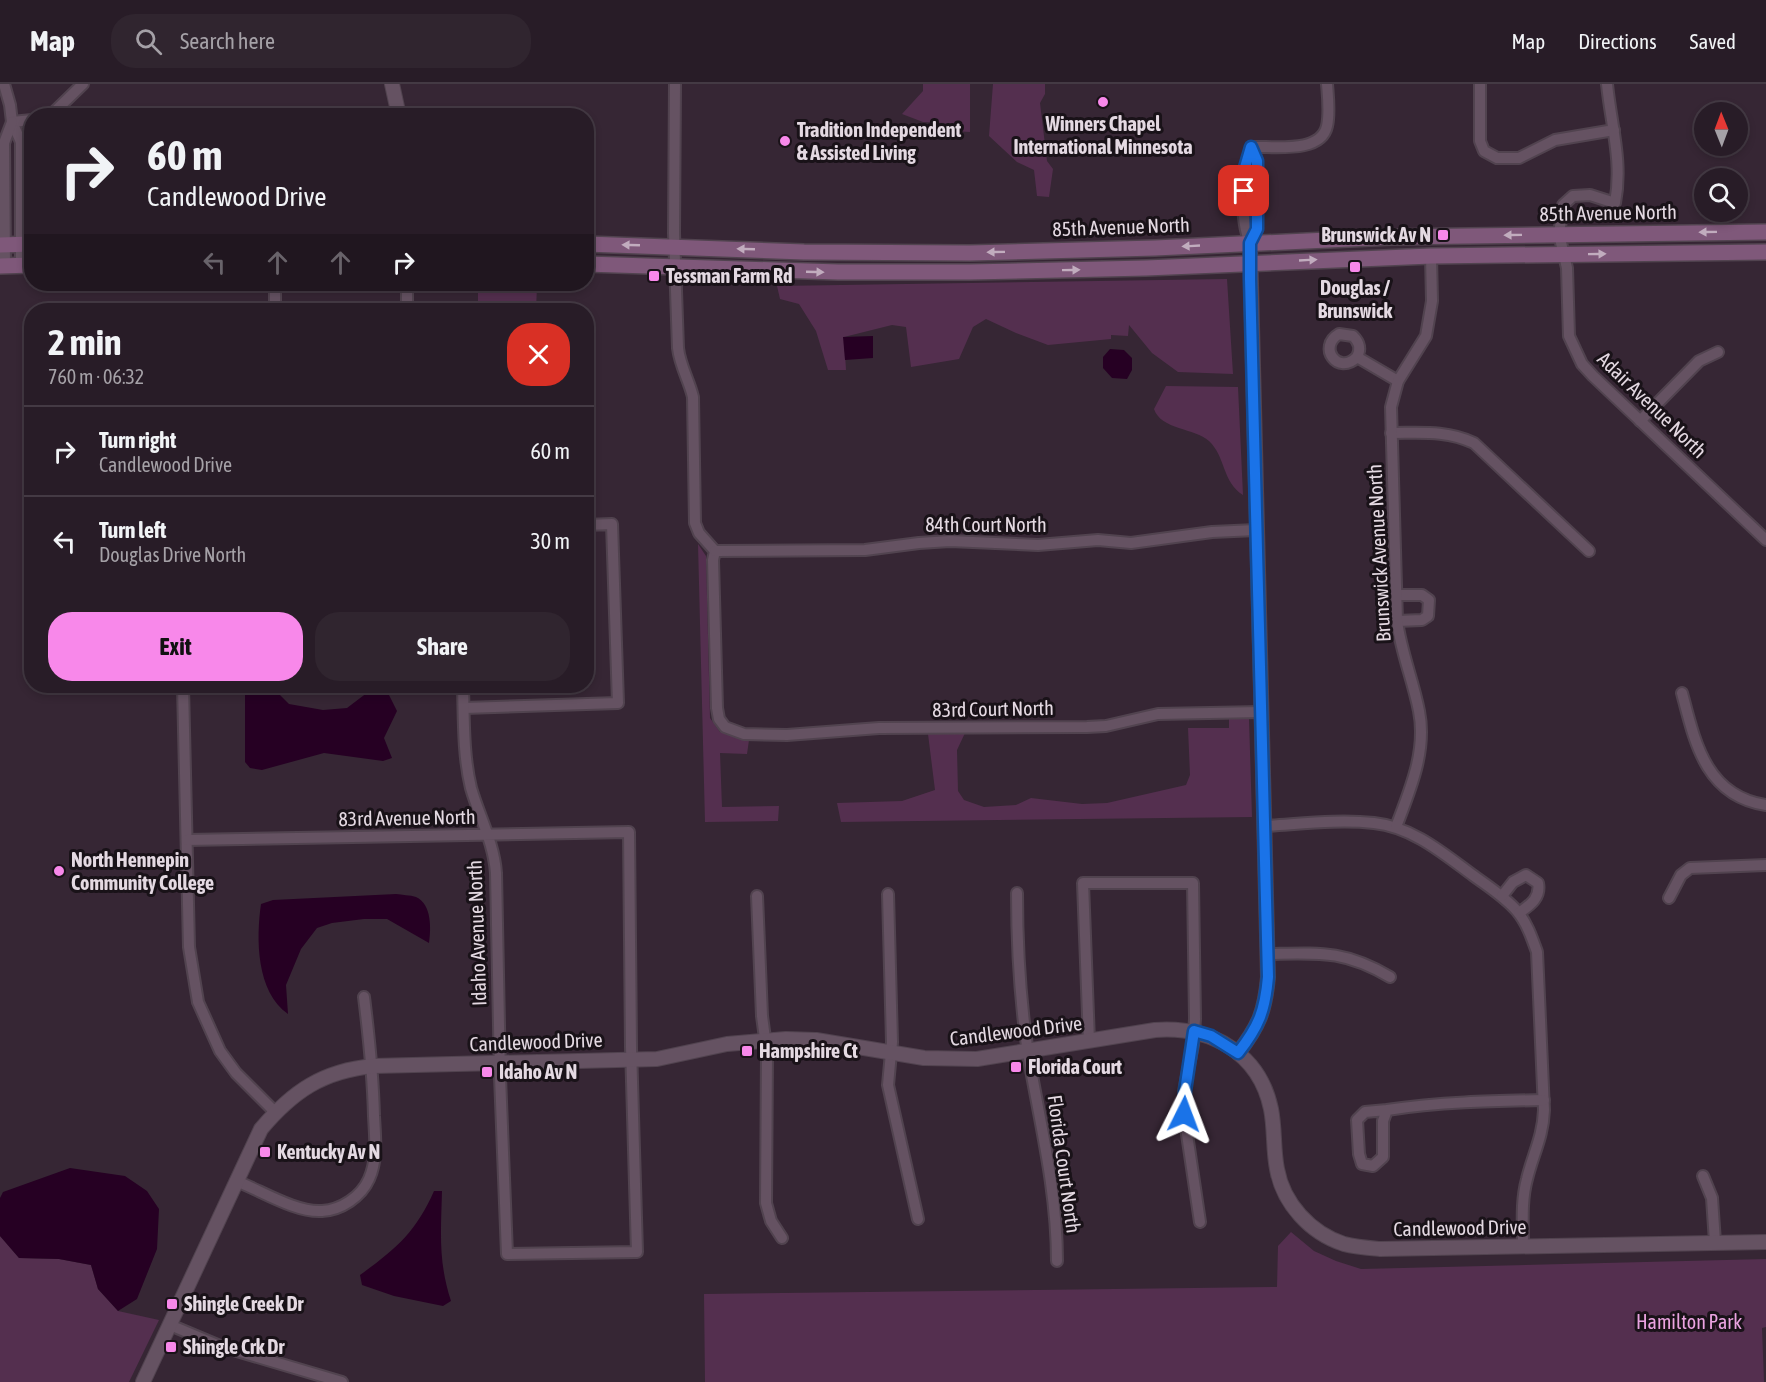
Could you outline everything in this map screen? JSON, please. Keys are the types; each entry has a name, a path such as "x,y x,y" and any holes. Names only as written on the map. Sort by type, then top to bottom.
{"main road":[{"name":"85th Avenue North","path":"594,244 804,252 970,253 1358,238 1763,231"},
{"path":"3,244 24,244"},
{"name":"85th Avenue North","path":"594,264 838,272 970,272 1122,269 1431,256 1766,252"},
{"path":"970,253 970,272"},
{"path":"1659,253 1681,260 1766,260"},
{"path":"2,266 24,265"}],"street":[{"path":"4,84 12,122 21,142 24,193"},
{"path":"59,108 83,84"},
{"path":"392,84 397,108"},
{"path":"675,84 675,267 678,348 693,397 695,523 699,533 715,551"},
{"path":"1238,1053 1263,1012 1268,977 1250,243 1245,231 1244,171 1251,147 1311,145 1325,134 1328,122 1328,84"},
{"path":"1480,84 1480,141 1485,151 1497,158 1520,158 1555,140 1614,130"},
{"path":"1559,234 1563,205 1572,196 1590,195 1615,203 1619,170 1607,84"},
{"path":"12,122 24,121"},
{"path":"2,266 4,142 12,122"},
{"name":"Adair Avenue North","path":"1559,234 1567,268 1569,336 1582,364 1766,540"},
{"name":"Brunswick Avenue North","path":"1396,827 1414,779 1421,735 1420,713 1400,644 1396,621 1391,406 1398,381 1426,336 1432,302 1431,256"},
{"path":"1640,421 1699,361 1718,352"},
{"path":"1356,357 1398,381"},
{"path":"1391,433 1447,433 1474,443 1589,551"},
{"path":"464,708 618,703 612,524 594,525"},
{"name":"84th Court North","path":"715,551 865,550 919,543 950,542 1038,545 1098,540 1131,543 1212,532 1256,530"},
{"name":"83rd Court North","path":"715,551 717,708 719,718 725,727 744,734 788,735 879,728 1087,727 1106,726 1158,714 1261,712"},
{"path":"1396,596 1422,595 1429,600 1430,607 1428,616 1422,620 1396,621"},
{"path":"183,693 189,948 198,1002 220,1051 236,1073 275,1112"},
{"name":"Idaho Avenue North","path":"463,693 468,771 495,861 496,873 507,1254 637,1251 632,1059"},
{"path":"1682,693 1692,732 1707,767 1716,780 1739,798 1766,805"},
{"path":"1264,826 1354,822 1396,827 1436,848 1502,896 1519,914 1531,934 1537,952 1544,1100 1543,1128 1527,1178 1524,1197 1523,1246"},
{"name":"83rd Avenue North","path":"186,840 629,832 632,1059"},
{"path":"1669,898 1681,875 1690,868 1766,865"},
{"path":"1502,896 1519,877 1526,875 1538,883 1540,891 1536,898 1519,914"},
{"path":"1089,1041 1083,883 1193,883 1194,1031 1184,1114 1200,1222"},
{"name":"Florida Court North","path":"1017,893 1017,950 1028,1052 1056,1209 1057,1261"},
{"path":"888,894 891,1054 888,1085 918,1219"},
{"path":"758,896 766,1053 766,1203 771,1221 782,1238"},
{"path":"1268,954 1322,953 1346,956 1390,977"},
{"path":"236,1181 306,1210 328,1210 349,1203 368,1182 375,1154 373,1066 364,997"},
{"name":"Candlewood Drive","path":"143,1382 261,1129 291,1097 310,1084 331,1074 373,1066 632,1059 675,1056 727,1044 764,1040 816,1040 891,1054 951,1060 977,1059 1173,1028 1194,1031 1218,1040 1238,1053 1257,1074 1266,1091 1274,1128 1277,1172 1284,1191 1293,1208 1305,1222 1343,1244 1380,1249 1766,1242"},
{"path":"1387,1110 1383,1121 1383,1157 1373,1167 1362,1164 1359,1154 1357,1120 1365,1112 1433,1103 1544,1100"},
{"path":"1703,1176 1712,1198 1714,1242"},
{"path":"170,1325 220,1346 342,1382"}],"green space":[{"path":"923,84 970,84 970,132 954,131 944,123 923,122 902,114 923,91"},
{"path":"993,84 1045,84 1045,94 1040,103 1047,161 1053,169 1049,197 1037,196 1034,170 1017,162 989,136"},
{"path":"1227,279 1233,374 1178,372 1152,353 1129,325 1128,336 1111,335 1111,339 1048,345 986,319 973,327 959,359 911,367 906,327 892,325 844,337 846,370 828,370 816,331 799,304 780,299 777,286"},
{"path":"478,291 537,291 536,303 478,303"},
{"path":"1166,386 1238,387 1243,495 1231,483 1219,454 1209,441 1195,433 1171,425 1158,416 1154,409"},
{"path":"698,544 706,556 710,718 720,732 749,740 747,754 720,753 722,807 779,806 778,821 705,822"},
{"path":"1229,719 1249,719 1252,817 841,822 837,803 902,801 935,790 928,734 965,733 957,750 958,791 964,800 984,807 1016,805 1031,798 1082,804 1107,803 1186,785 1190,775 1188,728 1229,728"},
{"name":"Hamilton Park","path":"1291,1232 1314,1251 1361,1269 1766,1259 1766,1327 1762,1328 1764,1382 705,1382 704,1294 1277,1287 1278,1246"},
{"path":"0,1236 19,1258 59,1259 91,1265 98,1289 118,1311 159,1320 129,1382 0,1382"}],"shaded area":[{"path":"873,336 873,358 845,360 843,337"},
{"path":"1110,349 1124,350 1132,358 1132,370 1127,379 1112,378 1103,368 1103,357"},
{"path":"245,693 278,693 289,704 323,710 347,708 367,693 388,693 397,711 384,738 392,758 383,761 324,753 262,770 250,768 245,762"},
{"path":"396,894 416,897 425,905 430,924 429,943 387,919 332,923 317,928 301,949 286,985 288,1014 277,1004 264,978 261,964 259,932 261,904 273,900"},
{"path":"70,1168 125,1176 147,1191 159,1209 157,1249 137,1299 118,1311 98,1289 91,1265 59,1259 19,1258 0,1236 0,1198 3,1192"},
{"path":"434,1191 442,1191 442,1259 451,1301 443,1306 394,1296 362,1285 360,1275 404,1239 420,1218"}],"place":[{"name":"Winners Chapel International Minnesota","path":"1103,102"},
{"name":"Tradition Independent & Assisted Living","path":"785,141"},
{"name":"Brunswick Av N","path":"1443,235"},
{"name":"Douglas / Brunswick","path":"1355,267"},
{"name":"Tessman Farm Rd","path":"654,276"},
{"name":"North Hennepin Community College","path":"59,871"},
{"name":"Hampshire Ct","path":"747,1051"},
{"name":"Florida Court","path":"1016,1067"},
{"name":"Idaho Av N","path":"487,1072"},
{"name":"Kentucky Av N","path":"265,1152"},
{"name":"Shingle Creek Dr","path":"172,1304"},
{"name":"Shingle Crk Dr","path":"171,1347"}],"route":[{"path":"1184,1114 1194,1031 1211,1036 1238,1053 1263,1012 1268,977 1250,279 1250,243 1257,229 1257,161 1251,147 1244,171 1244,191"}]}
